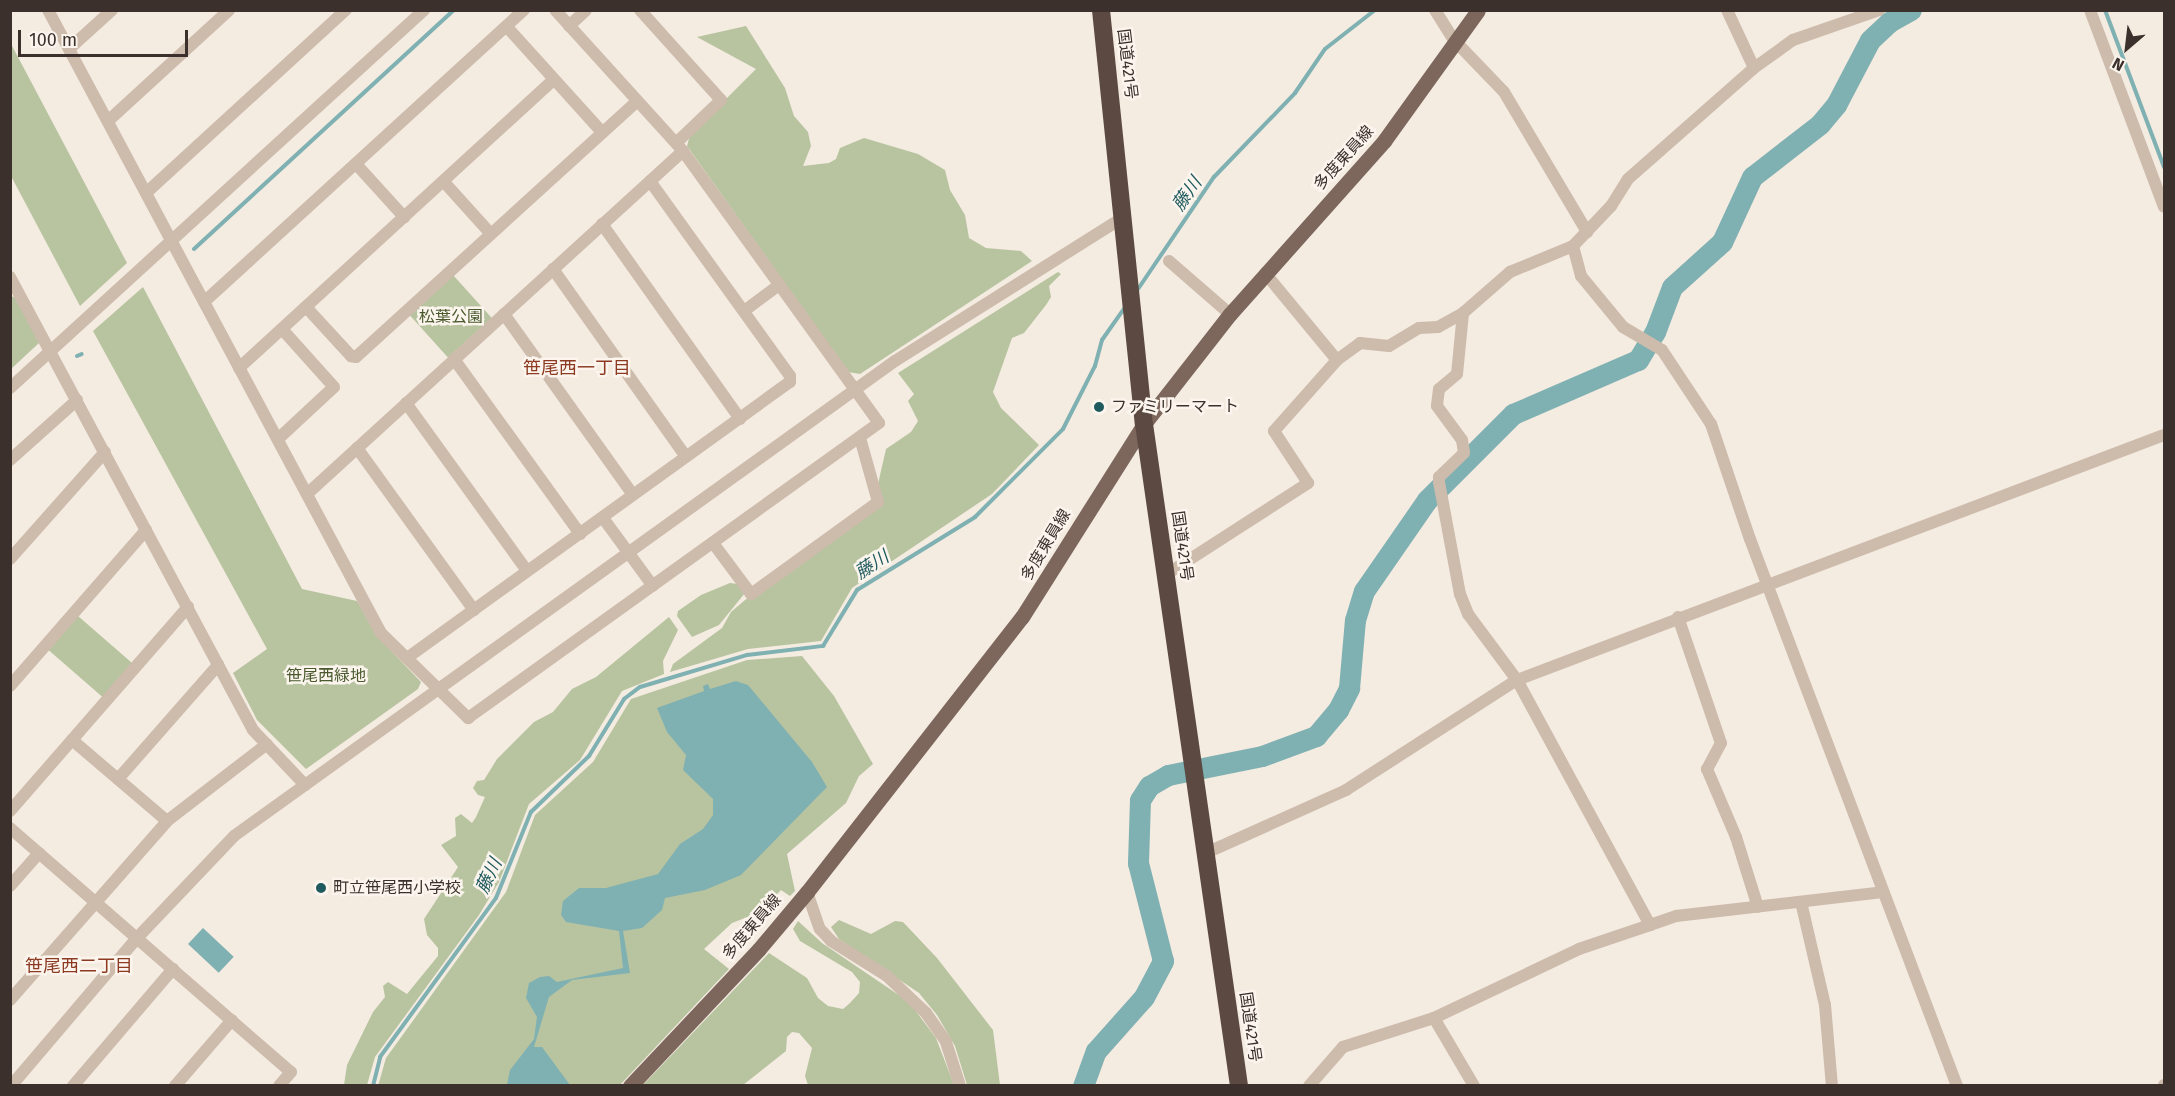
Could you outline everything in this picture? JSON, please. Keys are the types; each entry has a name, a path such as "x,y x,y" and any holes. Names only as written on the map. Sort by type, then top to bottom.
{"highway":[{"name":"国道421号","path":"1101,10 1125,217 1144,424 1196,771 1239,1086"}],"main road":[{"name":"多度東員線","path":"630,1086 759,949 807,892 1022,617 1144,424 1230,314 1384,141 1454,40 1478,10"}],"street":[{"path":"48,10 381,633 468,718 879,423 680,147 555,10"},
{"path":"69,49 112,10"},
{"path":"108,121 229,10"},
{"path":"146,193 346,10"},
{"path":"10,388 173,242 424,10"},
{"path":"204,302 524,10"},
{"path":"569,26 586,10"},
{"path":"307,494 650,181 721,100 640,10"},
{"path":"1435,10 1454,40 1504,92 1587,232"},
{"path":"1727,10 1754,68"},
{"path":"1167,574 1308,483 1274,431 1338,360 1360,344 1389,346 1419,328 1438,327 1463,313 1510,272 1573,246 1587,232 1628,179 1754,68 1793,40 1879,10"},
{"path":"2090,10 2164,207"},
{"path":"507,27 602,132"},
{"path":"239,368 554,79"},
{"path":"306,307 351,356 356,357 637,101"},
{"path":"356,164 404,217"},
{"path":"406,658 740,419 790,378 650,181"},
{"path":"444,182 491,234"},
{"path":"11,1086 137,938 216,852 305,785 855,390 1125,217"},
{"path":"602,224 740,419"},
{"path":"1573,246 1581,276 1623,327 1666,356 1711,424 1767,584 1957,1086"},
{"path":"1169,261 1230,314"},
{"path":"553,270 686,458"},
{"path":"1265,273 1338,360"},
{"path":"12,285 51,351 253,730 305,785"},
{"path":"744,311 779,285"},
{"path":"1463,313 1457,374 1439,389 1437,406 1462,440 1464,453 1439,477 1460,594 1468,614 1517,680 1650,925"},
{"path":"504,314 633,495"},
{"path":"278,439 334,387 282,328"},
{"path":"454,359 580,534"},
{"path":"10,460 77,400"},
{"path":"406,403 527,572"},
{"path":"1206,853 1346,790 1517,680 1678,617 2164,435"},
{"path":"713,543 750,594 878,502 860,438"},
{"path":"357,448 474,610"},
{"path":"10,559 105,452"},
{"path":"603,518 652,586"},
{"path":"10,686 146,530"},
{"path":"10,811 188,607"},
{"path":"1678,617 1721,743 1707,769 1736,837 1758,907"},
{"path":"118,779 218,665"},
{"path":"72,740 167,821"},
{"path":"10,1000 167,821 267,744"},
{"path":"10,828 291,1072 279,1086"},
{"path":"10,886 39,853"},
{"path":"807,892 820,929 831,941 887,976 926,1013 946,1042 960,1086"},
{"path":"1309,1086 1343,1047 1434,1018 1579,949 1676,916 1883,892"},
{"path":"1801,902 1825,1005 1832,1086"},
{"path":"73,1086 173,969"},
{"path":"1434,1018 1474,1086"},
{"path":"175,1086 232,1020"}],"green space":[{"path":"746,26 785,88 794,116 808,132 811,146 803,166 829,163 836,159 840,148 864,138 918,154 945,170 950,190 965,215 969,238 986,248 1021,251 1032,261 860,374 848,372 687,146 690,135 756,69 697,37"},
{"path":"10,42 127,263 80,306 11,176"},
{"path":"1058,272 1061,274 1049,286 1051,297 1046,305 1024,333 1012,338 993,392 1001,408 1039,445 992,494 852,588 821,641 748,649 670,672 673,664 722,628 731,612 745,600 883,505 878,484 886,449 911,432 918,421 908,401 914,394 898,373"},
{"name":"松葉公園","path":"453,275 492,318 448,358 409,314"},
{"name":"笹尾西緑地","path":"143,287 302,589 357,601 377,636 421,682 418,689 306,769 257,720 233,673 267,649 93,331"},
{"path":"11,296 16,298 39,343 11,369"},
{"path":"730,583 738,584 745,593 719,625 692,637 677,616 678,611 701,595"},
{"path":"78,616 132,663 103,697 48,650"},
{"path":"669,617 678,630 663,661 664,674 622,691 580,760 529,804 499,882 479,915 375,1057 367,1085 344,1085 347,1065 373,1012 385,997 383,986 388,982 407,994 438,956 438,948 427,935 424,919 458,867 441,845 456,836 455,818 461,814 472,823 485,797 478,795 473,788 477,781 484,780 497,759 534,722 553,712 572,689 596,677"},
{"path":"802,656 834,696 873,764 859,776 846,803 787,854 795,891 790,896 781,890 760,912 732,923 704,949 729,969 620,1085 378,1086 386,1058 506,892 535,815 593,762 631,699 747,660"},
{"path":"839,920 871,934 895,921 903,922 937,958 993,1030 1000,1085 967,1085 955,1046 937,1015 919,993 839,939 831,927"},
{"path":"798,921 822,943 909,1002 936,1038 954,1085 808,1085 805,1076 812,1048 799,1033 792,1032 787,1037 786,1051 743,1085 642,1086 769,953 807,978 818,998 828,1006 843,1009 850,1003 859,993 860,982 852,972 800,941 793,929"}],"water":[{"path":"736,681 748,685 812,762 827,787 741,875 705,890 665,898 662,910 642,928 623,931 630,973 572,980 549,997 534,1047 542,1047 570,1085 507,1085 510,1070 534,1039 537,1017 526,998 529,983 540,977 549,976 557,982 623,968 619,931 566,922 561,915 563,901 579,888 606,888 658,874 680,844 703,829 713,815 713,799 683,770 686,755 667,732 657,708 704,691 703,686 708,684 710,689"},
{"path":"203,928 234,957 219,973 188,944"}],"waterway":[{"path":"194,249 454,10"},
{"name":"藤川","path":"1136,292 1214,177 1295,93 1325,49 1375,10"},
{"path":"1083,1086 1096,1051 1144,997 1163,961 1138,863 1140,800 1149,786 1168,775 1262,756 1316,736 1338,710 1349,688 1355,620 1364,591 1427,500 1513,414 1638,360 1655,332 1672,287 1722,242 1752,177 1820,124 1836,105 1870,40 1889,22 1911,10"},
{"path":"2105,10 2164,167"},
{"name":"藤川","path":"373,1086 380,1057 496,898 531,812 589,756 624,699 640,687 747,655 823,646 857,590 975,517 1063,429 1095,366 1102,340 1124,308"},
{"path":"77,356 82,354"}],"place":[{"name":"ファミリーマート","path":"1099,407"},
{"name":"町立笹尾西小学校","path":"321,888"}],"district":[{"name":"笹尾西一丁目","path":"577,368"},
{"name":"笹尾西二丁目","path":"79,966"}]}
